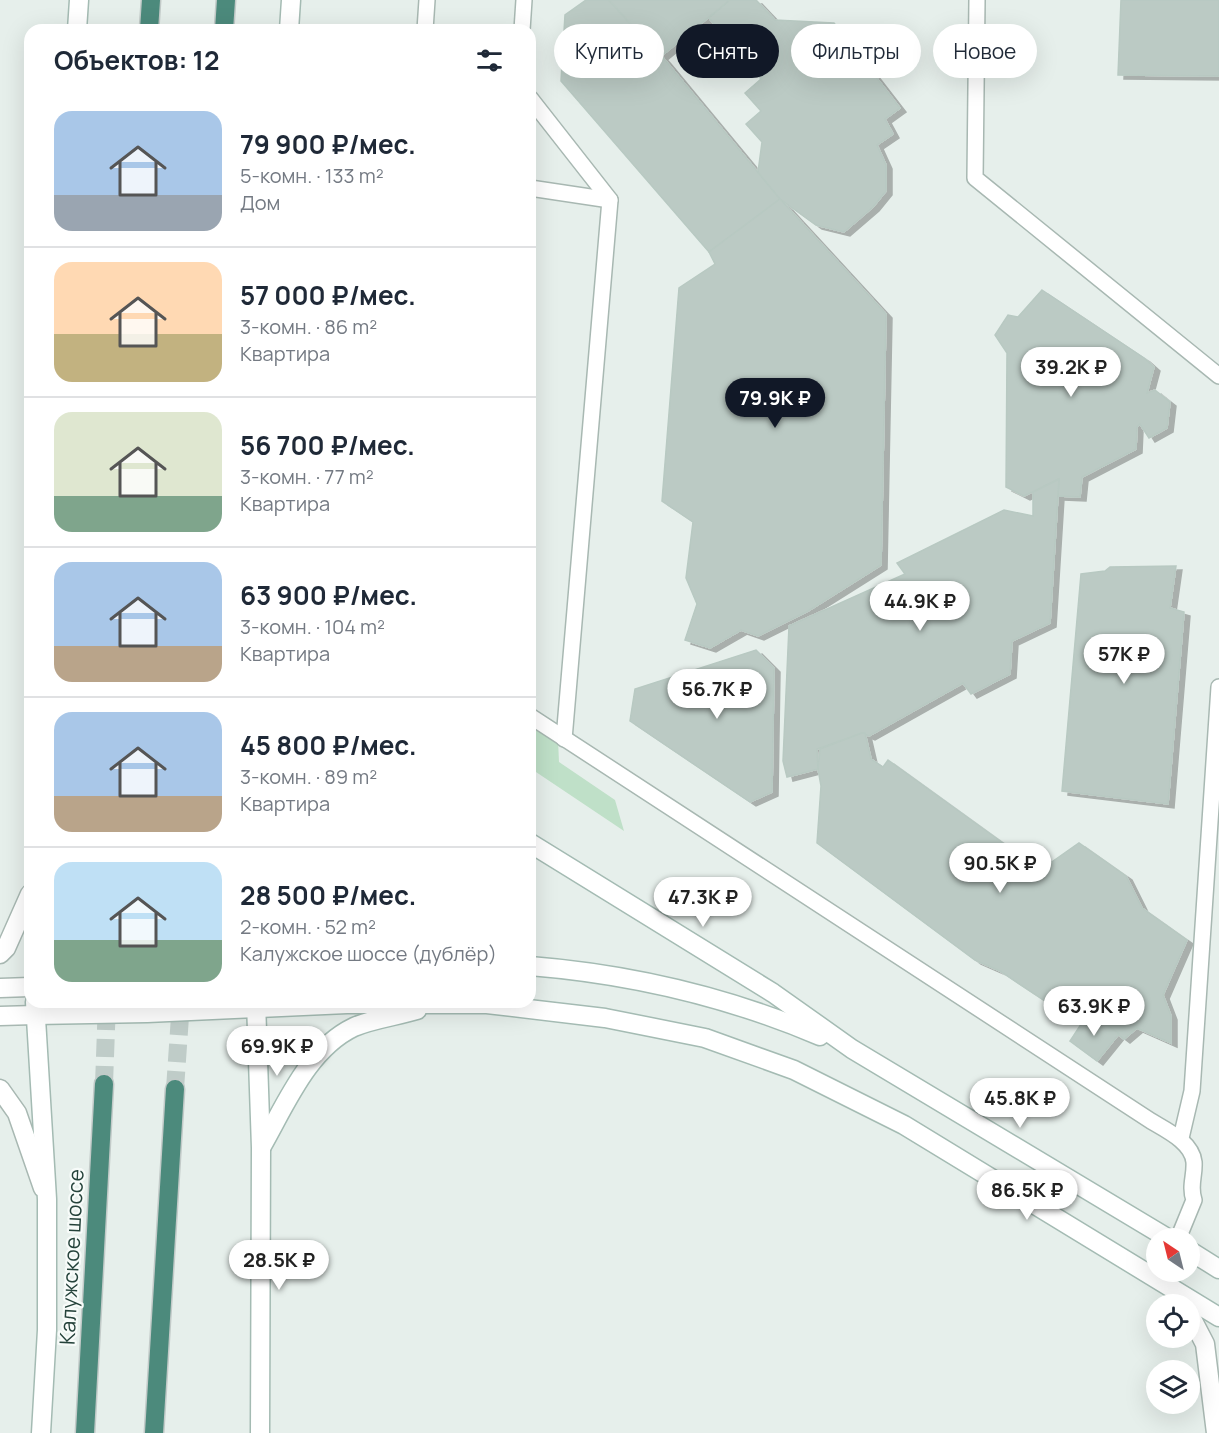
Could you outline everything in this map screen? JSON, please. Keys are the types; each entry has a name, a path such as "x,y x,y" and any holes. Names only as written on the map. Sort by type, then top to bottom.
{"highway":[{"path":"149,24 150,0"},
{"path":"224,24 226,0"},
{"name":"Калужское шоссе","path":"85,1433 104,1084"},
{"path":"154,1433 175,1089"}],"main road":[{"path":"76,24 78,0"},
{"path":"289,24 291,0"},
{"path":"536,847 773,993 852,1049 1151,1228"},
{"path":"0,954 6,948 24,908"},
{"path":"536,967 601,974 702,994 787,1022 852,1049"},
{"path":"0,988 24,987"},
{"path":"0,1016 35,1009 147,1013 215,1008"},
{"path":"256,1008 261,1148 260,1433"},
{"path":"261,1148 310,1064 334,1038 357,1026 424,1008"},
{"path":"521,1008 605,1018 705,1038 794,1070 904,1125 1219,1317"},
{"path":"35,1009 47,1199 47,1330 40,1433"},
{"path":"0,1089 17,1113 47,1199"},
{"path":"1200,1257 1219,1269"},
{"path":"1169,1287 1174,1294"},
{"path":"1200,1334 1205,1344 1216,1433"}],"lane":[{"path":"426,24 428,0"},
{"path":"522,24 524,0"},
{"path":"977,0 975,178 1219,376"},
{"path":"536,106 610,200 564,739"},
{"path":"536,189 610,200"},
{"path":"1181,1138 1192,1091 1219,687"},
{"path":"536,720 1181,1138 1194,1160 1191,1190 1194,1200 1183,1228"}],"green space":[{"path":"536,725 558,739 559,762 615,800 624,831 536,772"}],"building":[{"path":"586,0 609,0 631,24 564,24 565,15"},
{"path":"609,0 730,0 701,24 676,24 676,44 664,54 664,24 630,24"},
{"path":"730,0 756,0 775,20 834,23 791,24 791,78 877,78 900,108 885,119 893,134 877,145 886,165 886,191 873,207 844,232 816,225 780,199 758,172 762,142 746,124 761,111 745,93 760,78 779,78 779,24 714,24 709,18"},
{"path":"1121,0 1219,0 1219,76 1118,75"},
{"path":"664,59 676,73 676,78 680,78 780,199 709,252 561,81 561,78 664,78"},
{"path":"780,199 886,314 881,565 808,611 758,636 741,630 710,648 685,640 697,604 686,578 693,522 662,501 679,288 715,264 709,252"},
{"path":"1042,290 1144,358 1154,367 1147,393 1155,390 1170,402 1167,428 1149,438 1140,424 1137,427 1136,449 1082,477 1080,497 1058,496 1059,479 1024,496 1006,487 1007,353 995,335 1008,315 1018,317"},
{"path":"1059,479 1050,623 1012,641 1010,674 971,694 963,683 869,736 862,733 817,749 818,769 787,777 783,761 789,626 905,574 897,563 1004,510 1033,516 1033,492"},
{"path":"1176,566 1170,608 1184,612 1168,804 1062,791 1081,574 1105,571 1110,567"},
{"path":"756,650 774,668 772,792 750,802 630,721 635,689"},
{"path":"865,733 871,759 883,767 888,760 1032,864 1046,866 1079,843 1126,876 1142,908 1187,940 1163,995 1171,1016 1171,1043 1137,1028 1124,1039 1089,1012 1082,989 1051,1005 1000,971 975,960 817,843 821,786 818,769 820,749"},
{"path":"1089,1012 1119,1034 1097,1061 1070,1041"}],"tunnel":[{"path":"104,1084 107,1008"},
{"path":"175,1089 181,1008"}]}
